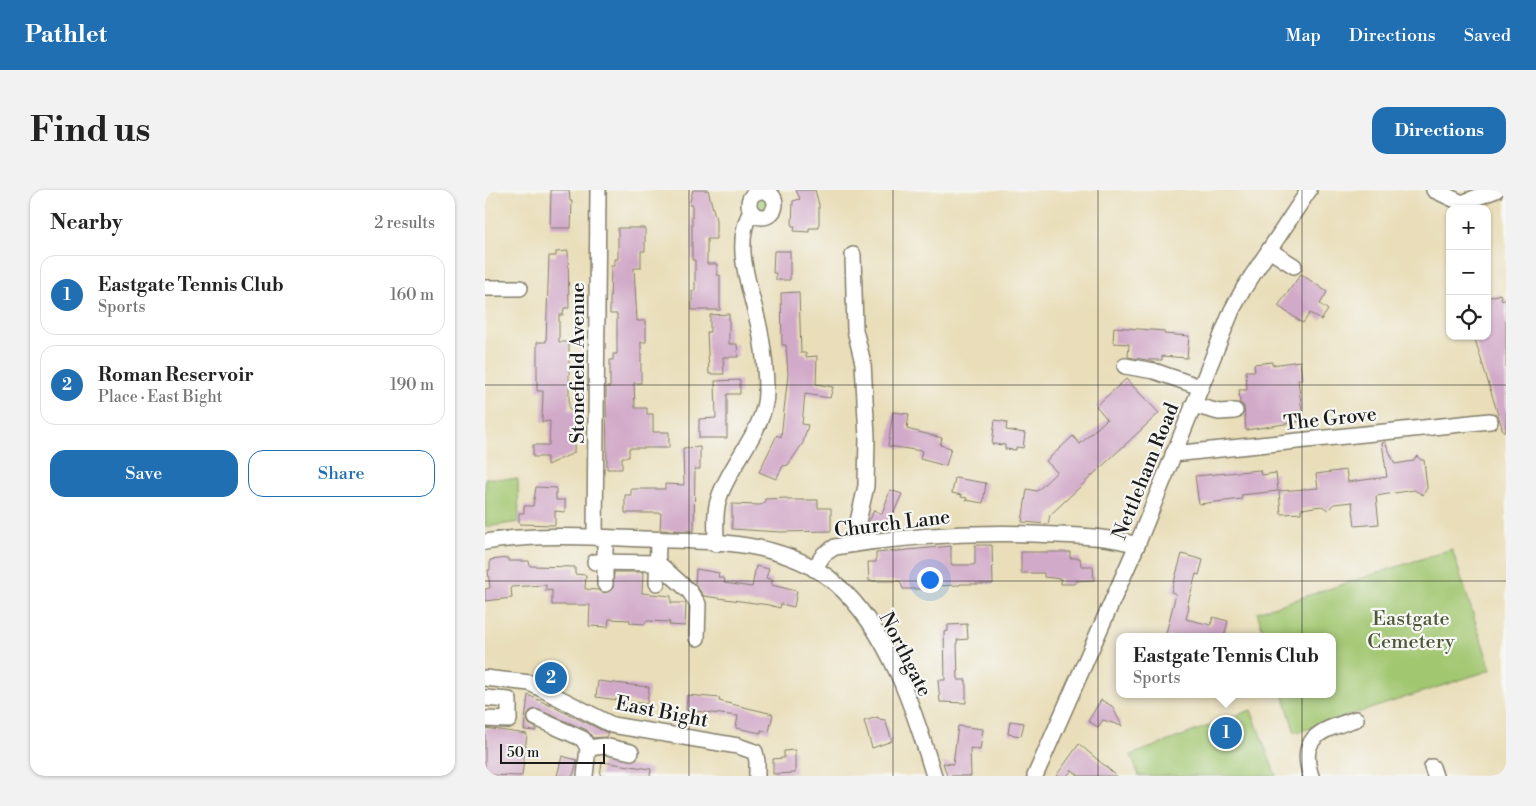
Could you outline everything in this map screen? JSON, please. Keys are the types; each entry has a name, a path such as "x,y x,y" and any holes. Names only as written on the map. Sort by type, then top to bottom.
{"street":[{"name":"Stonefield Avenue","path":"598,190 600,562 605,584"},
{"name":"Nettleham Road","path":"1035,776 1137,545 1232,310 1309,190"},
{"path":"1435,190 1462,203 1496,190"},
{"path":"761,191 770,191 775,203 769,214 758,216 748,199 761,191"},
{"path":"716,544 716,512 719,496 759,421 766,398 761,337 743,253 742,240 748,199"},
{"path":"1269,250 1293,266"},
{"path":"853,254 855,330 863,363 867,436 866,486 853,544"},
{"path":"485,288 520,288"},
{"path":"1125,366 1154,371 1200,387"},
{"path":"1193,405 1219,412 1235,411"},
{"name":"The Grove","path":"1173,454 1490,421"},
{"name":"Church Lane","path":"814,569 823,554 829,549 853,544 938,535 1006,532 1106,538 1137,545"},
{"path":"485,542 517,538 600,537 748,546 772,552 814,569"},
{"path":"657,583 658,540"},
{"path":"600,562 658,563 689,591 698,604 697,638"},
{"name":"Northgate","path":"814,569 837,584 851,600 879,640 908,698 921,731 934,776"},
{"name":"East Bight","path":"485,678 530,683 612,725 738,746 755,752 757,776"},
{"path":"485,698 509,700 509,720 485,719"},
{"path":"536,718 578,735 587,744 588,748 583,770"},
{"path":"1311,776 1307,752 1310,742 1327,728 1356,719"},
{"path":"588,748 604,746 631,752"}],"green space":[{"path":"762,195 768,198 771,204 768,210 762,213 756,210 753,204 756,198"},
{"path":"485,478 518,479 519,522 485,527"},
{"name":"Eastgate Cemetery","path":"1452,549 1491,670 1295,733 1284,698 1336,698 1336,633 1264,633 1257,612"},
{"path":"1251,710 1276,776 1139,776 1131,755"}],"building":[{"path":"551,190 569,190 570,201 572,201 571,228 550,228"},
{"path":"693,190 708,190 716,220 716,239 707,239 707,264 717,264 717,275 720,275 720,310 692,310 692,291 695,291 695,260 692,260 692,205 689,205"},
{"path":"796,190 815,190 819,205 819,228 809,228 809,232 794,231 795,226 792,226 793,201 800,199"},
{"path":"618,228 645,228 645,251 641,251 641,268 634,268 637,321 646,321 646,342 641,342 641,383 634,383 635,408 647,408 647,414 653,414 653,432 669,432 669,448 629,448 629,457 622,457 622,469 607,469 606,387 610,387 610,360 613,360 613,354 617,354 617,314 610,314 611,266 614,266 614,259 618,259"},
{"path":"568,251 569,308 564,308 563,315 559,315 559,342 569,342 569,410 575,410 574,453 547,465 547,457 533,457 533,445 549,445 550,421 542,422 543,391 537,391 537,342 546,342 549,256 556,256 556,252"},
{"path":"774,251 790,251 790,280 776,280 776,273 773,273"},
{"path":"1301,274 1327,292 1320,304 1328,310 1321,320 1310,313 1303,323 1278,306"},
{"path":"799,292 801,353 806,353 806,357 817,356 816,384 833,387 830,398 805,394 802,424 808,425 803,443 788,465 783,466 776,479 759,472 777,435 781,437 788,375 786,345 782,345 781,293"},
{"path":"1500,294 1502,300 1506,298 1506,431 1503,431 1475,340 1491,340 1491,297"},
{"path":"729,314 729,344 737,344 738,357 723,357 724,374 709,374 707,332 710,332 710,315"},
{"path":"1114,327 1164,331 1164,334 1189,336 1187,358 1162,356 1162,360 1147,360 1128,357 1129,344 1113,343"},
{"path":"1300,361 1302,380 1298,380 1302,411 1297,412 1298,422 1246,430 1244,406 1240,403 1239,390 1247,390 1246,371 1255,371 1254,364 1272,362 1272,365"},
{"path":"1126,379 1159,413 1050,515 1048,524 1022,522 1027,489 1037,491 1057,472 1046,461 1073,436 1080,444 1107,419 1096,406"},
{"path":"740,380 740,394 727,394 727,438 699,438 699,419 716,418 715,381"},
{"path":"893,412 909,414 907,429 942,438 940,445 951,448 946,466 920,459 922,451 888,446"},
{"path":"995,420 1007,422 1006,430 1025,433 1023,448 1016,447 1016,450 1005,449 1005,445 992,444"},
{"path":"1385,442 1395,464 1413,461 1417,456 1424,460 1427,488 1423,495 1414,490 1376,496 1379,524 1355,526 1352,502 1334,504 1328,510 1322,506 1301,509 1301,513 1281,514 1279,491 1318,488 1316,474 1346,470 1348,482 1387,477 1382,443"},
{"path":"700,447 700,469 695,469 694,531 660,530 661,513 625,513 625,495 631,495 631,489 665,489 665,484 684,485 683,448"},
{"path":"1260,470 1261,475 1276,473 1278,491 1241,495 1242,499 1199,504 1195,476"},
{"path":"955,478 986,483 983,503 966,500 967,498 961,497 962,495 952,493"},
{"path":"536,487 556,488 556,500 565,500 565,512 555,511 555,525 519,524 519,513 524,513 524,506 533,506"},
{"path":"890,490 902,494 888,526 884,524 882,529 868,524 874,510 882,514"},
{"path":"787,498 788,500 818,500 818,508 831,508 831,531 780,532 732,529 732,504 760,505 765,503 765,499"},
{"path":"975,545 992,545 993,584 960,584 928,586 928,589 903,589 900,581 869,581 868,562 876,562 876,553 951,546 951,565 973,565 975,564"},
{"path":"1021,552 1070,552 1070,558 1080,558 1081,566 1093,566 1094,580 1075,581 1075,584 1061,584 1061,579 1044,577 1044,573 1021,573"},
{"path":"1182,554 1203,560 1199,575 1196,574 1187,606 1189,606 1186,619 1211,625 1213,617 1228,621 1225,633 1166,633 1176,594 1171,592"},
{"path":"508,558 508,561 529,561 530,566 575,567 575,574 586,575 585,589 598,590 605,593 613,588 614,572 643,572 642,593 671,596 671,603 686,603 685,626 669,625 670,622 646,621 645,624 630,623 630,620 609,619 608,627 589,626 590,605 552,605 552,590 546,591 546,585 511,587 512,598 485,601 485,589 490,588 488,570 490,570 490,560"},
{"path":"756,566 769,569 766,578 773,580 771,585 797,591 794,607 781,604 780,608 704,596 695,584 696,569 719,573 718,577 725,579 724,583 752,587"},
{"path":"967,624 968,639 957,640 958,680 966,680 966,703 940,702 938,680 945,680 944,632 948,631 948,625"},
{"path":"598,681 649,687 647,704 596,697"},
{"path":"528,695 608,733 606,737 593,738 587,730 536,709 530,711 527,718 529,724 536,728 536,731 524,730"},
{"path":"687,695 720,698 719,701 773,714 769,732 761,730 761,733 736,728 738,716 686,710"},
{"path":"1101,700 1112,706 1122,726 1103,720 1098,727 1088,721"},
{"path":"878,717 885,720 892,741 872,748 864,721"},
{"path":"1010,721 1024,723 1021,736 1008,734"},
{"path":"958,726 983,729 980,750 970,748 971,776 947,776 943,763 953,764"},
{"path":"485,728 527,734 522,776 485,775"},
{"path":"1079,744 1117,776 1079,776 1072,770 1067,776 1056,776"},
{"path":"795,750 795,773 773,774 773,759 784,758 784,751"},
{"path":"562,756 577,760 573,776 557,776"},
{"path":"602,762 651,769 650,776 600,776"}],"place":[{"name":"Roman Reservoir","path":"551,678"},
{"name":"Eastgate Tennis Club","path":"1226,733"}]}
